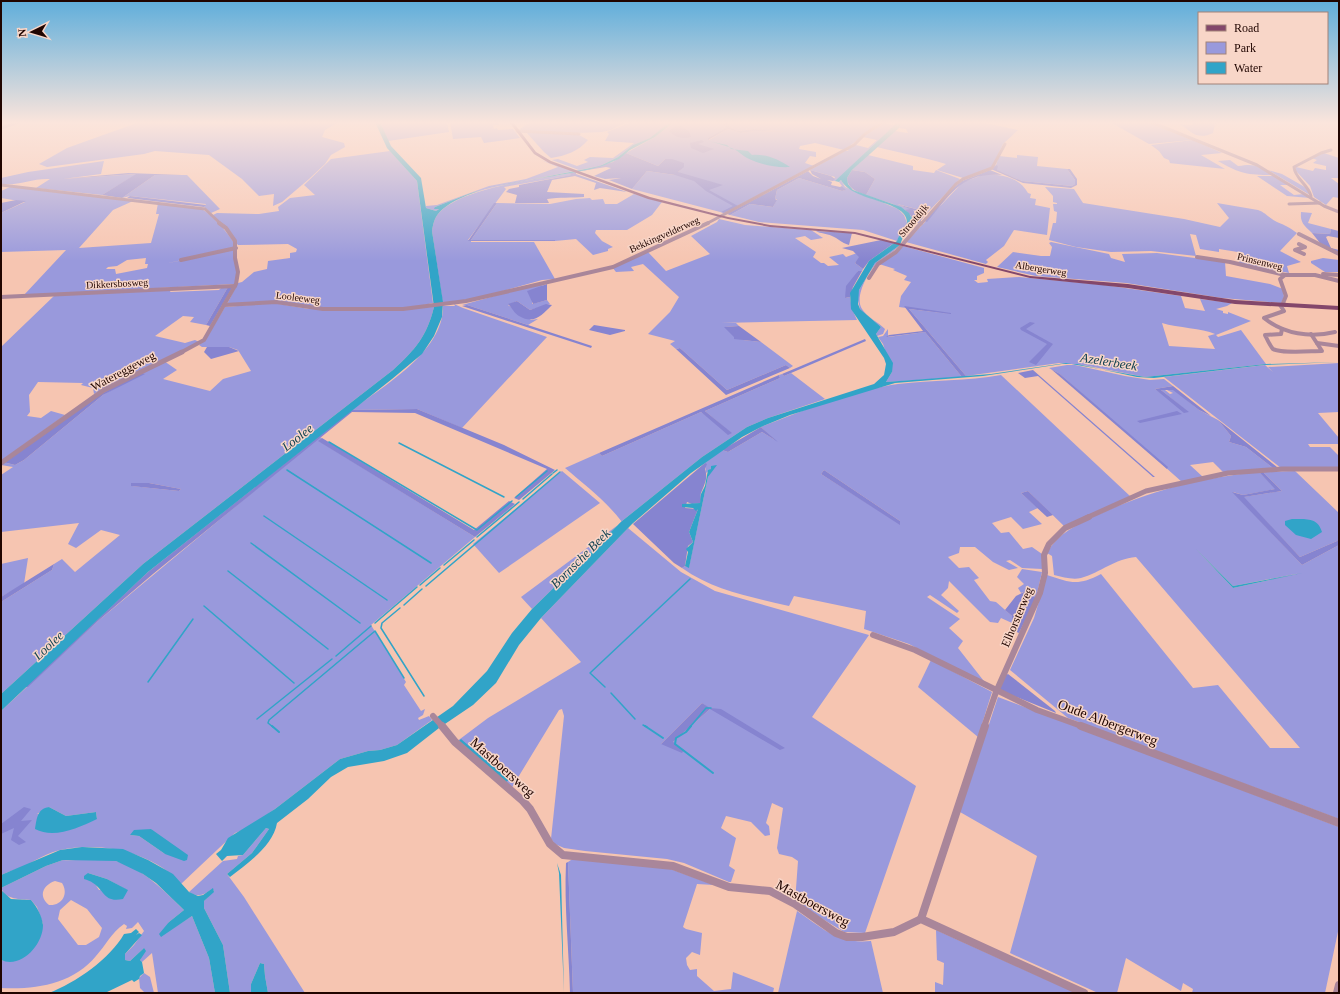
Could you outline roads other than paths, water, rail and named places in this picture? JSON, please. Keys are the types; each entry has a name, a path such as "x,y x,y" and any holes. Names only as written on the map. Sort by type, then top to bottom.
{"main road":[{"name":"Albergerweg","path":"569,168 649,198 745,222 770,226 855,233 1030,277 1128,286 1228,301 1339,308"}],"street":[{"name":"Bekkingvelderweg","path":"431,306 471,300 618,265 722,216 811,168"},
{"name":"Strootdijk","path":"869,278 878,264 894,254 956,184 963,179 991,168"},
{"path":"1263,168 1311,196 1320,203 1339,212"},
{"path":"1294,168 1296,174 1308,186 1311,196"},
{"path":"1,185 200,207 205,209 215,220 226,228 235,241 235,258 238,275 224,305"},
{"path":"1289,204 1320,203"},
{"path":"1299,234 1308,240 1339,254"},
{"path":"1290,251 1295,250 1300,246 1298,243 1300,241 1308,240"},
{"path":"181,260 236,248"},
{"path":"1295,250 1304,254"},
{"name":"Prinsenweg","path":"1197,257 1230,262 1285,275"},
{"path":"1285,275 1339,275"},
{"name":"Prinsenweg","path":"1282,305 1286,296 1280,279 1285,275"},
{"path":"1315,275 1339,281"},
{"name":"Dikkersbosweg","path":"1,297 234,286"},
{"name":"Looleeweg","path":"224,305 276,302 308,308 392,310 431,306"},
{"name":"Watereggeweg","path":"1,463 104,390 200,343 224,305"},
{"path":"1282,305 1284,311 1264,318 1282,329 1311,334 1335,332"},
{"path":"1282,329 1281,334 1265,335 1275,352 1293,352 1300,350 1322,351 1311,334"},
{"path":"1317,343 1339,346"},
{"name":"Elhorsterweg","path":"921,919 996,692 1040,593 1045,573 1044,555 1049,544 1065,528 1146,491 1228,473 1282,469 1339,469"},
{"name":"Oude Albergerweg","path":"873,635 912,648 996,692 1037,710 1339,823"},
{"name":"Mastboersweg","path":"433,716 443,729 477,762 523,801 530,809 550,844 563,855 673,866 729,887 770,892 795,904 836,933 847,937 862,937 894,932 921,919"},
{"path":"921,919 1084,993"},
{"path":"1337,993 1339,985"}],"water":[{"path":"406,168 412,168 421,178 426,208 436,211 439,209 434,209 435,207 471,193 504,185 471,194 452,203 438,214 433,224 432,231 443,302 442,317 434,336 422,354 148,572 1,711 1,694 143,564 393,370 414,349 428,326 434,307 417,181"},
{"path":"592,168 565,174 525,181"},
{"path":"848,168 854,168 847,178 848,184 853,190 901,207 909,213 913,220 912,226 903,237 900,245 875,263 859,290 858,304 860,309 881,327 876,334 893,363 892,372 886,382 991,374 1066,363 1072,364 1062,364 983,376 895,383 790,415 742,437 691,473 632,524 541,618 519,645 496,683 473,705 439,728 407,753 384,761 348,767 331,777 308,799 277,823 275,831 265,847 230,877 227,874 252,853 269,829 266,828 243,855 227,856 222,861 216,854 221,850 228,838 275,809 340,759 397,745 453,706 487,671 512,633 532,609 622,521 702,457 747,427 768,418 874,384 884,375 886,364 884,358 851,309 850,293 869,261 897,241 906,227 907,222 905,215 898,209 856,193 847,187 841,180 839,182 835,181"},
{"path":"1339,362 1264,365 1154,378 1137,377 1101,369 1145,377 1266,364"},
{"path":"1072,364 1077,364 1101,369"},
{"path":"717,465 708,477 689,568 685,566 688,552 686,549 693,542 689,532 698,509 696,511 693,508 682,507 682,504 700,503 708,470 711,469 711,466"},
{"path":"1292,519 1306,519 1314,521 1320,527 1322,532 1311,539 1296,535 1285,525 1285,521"},
{"path":"1196,549 1233,586 1302,573 1233,588"},
{"path":"461,739 509,780 506,782 459,741"},
{"path":"49,807 66,816 96,812 97,819 74,829 58,833 42,832 35,829 38,815 42,810"},
{"path":"151,829 188,855 187,860 184,861 165,854 139,836 130,835 134,830"},
{"path":"82,847 123,849 148,860 173,874 189,892 198,896 203,895 213,888 214,892 204,901 204,908 223,945 230,993 215,993 209,958 192,916 161,937 159,934 169,922 184,910 156,883 143,874 116,861 63,860 46,866 1,888 1,875 60,850"},
{"path":"557,863 561,875 564,993 559,873"},
{"path":"88,873 107,879 128,890 123,899 117,900 105,896 97,886 84,879 84,876"},
{"path":"1,890 11,899 31,900 39,912 43,925 42,933 35,947 30,953 16,961 9,962 1,960"},
{"path":"136,929 139,932 136,935 139,933 142,935 125,954 125,960 130,961 144,948 146,951 140,960 142,962 144,973 139,979 134,982 132,980 105,993 49,993 70,983 91,969 110,952 124,934 131,933"},
{"path":"260,963 264,964 268,993 251,993 251,984"}],"waterway":[{"path":"329,442 477,530 512,501"},
{"path":"399,443 504,497"},
{"path":"287,470 431,563"},
{"path":"553,473 557,470"},
{"path":"516,497 547,471"},
{"path":"426,586 560,472"},
{"path":"523,499 552,474"},
{"path":"477,537 519,502"},
{"path":"264,516 387,600"},
{"path":"444,565 474,540"},
{"path":"251,543 360,623"},
{"path":"420,585 440,568"},
{"path":"228,571 328,649"},
{"path":"605,687 590,673 690,579"},
{"path":"375,623 417,587"},
{"path":"404,605 422,589"},
{"path":"204,606 294,683"},
{"path":"400,608 382,623 381,628 424,696"},
{"path":"148,682 193,619"},
{"path":"336,656 371,626"},
{"path":"273,727 268,723 269,720 375,631 404,678"},
{"path":"257,719 332,659"},
{"path":"611,693 635,719"},
{"path":"690,727 706,708 711,708"},
{"path":"272,726 279,732"},
{"path":"645,726 663,738"},
{"path":"691,726 686,732 676,738 675,744 713,773"}],"water label":[{"name":"Azelerbeek","path":"1109,361"},
{"name":"Loolee","path":"297,437"},
{"name":"Bornsche Beek","path":"580,558"},
{"name":"Loolee","path":"48,645"}]}
